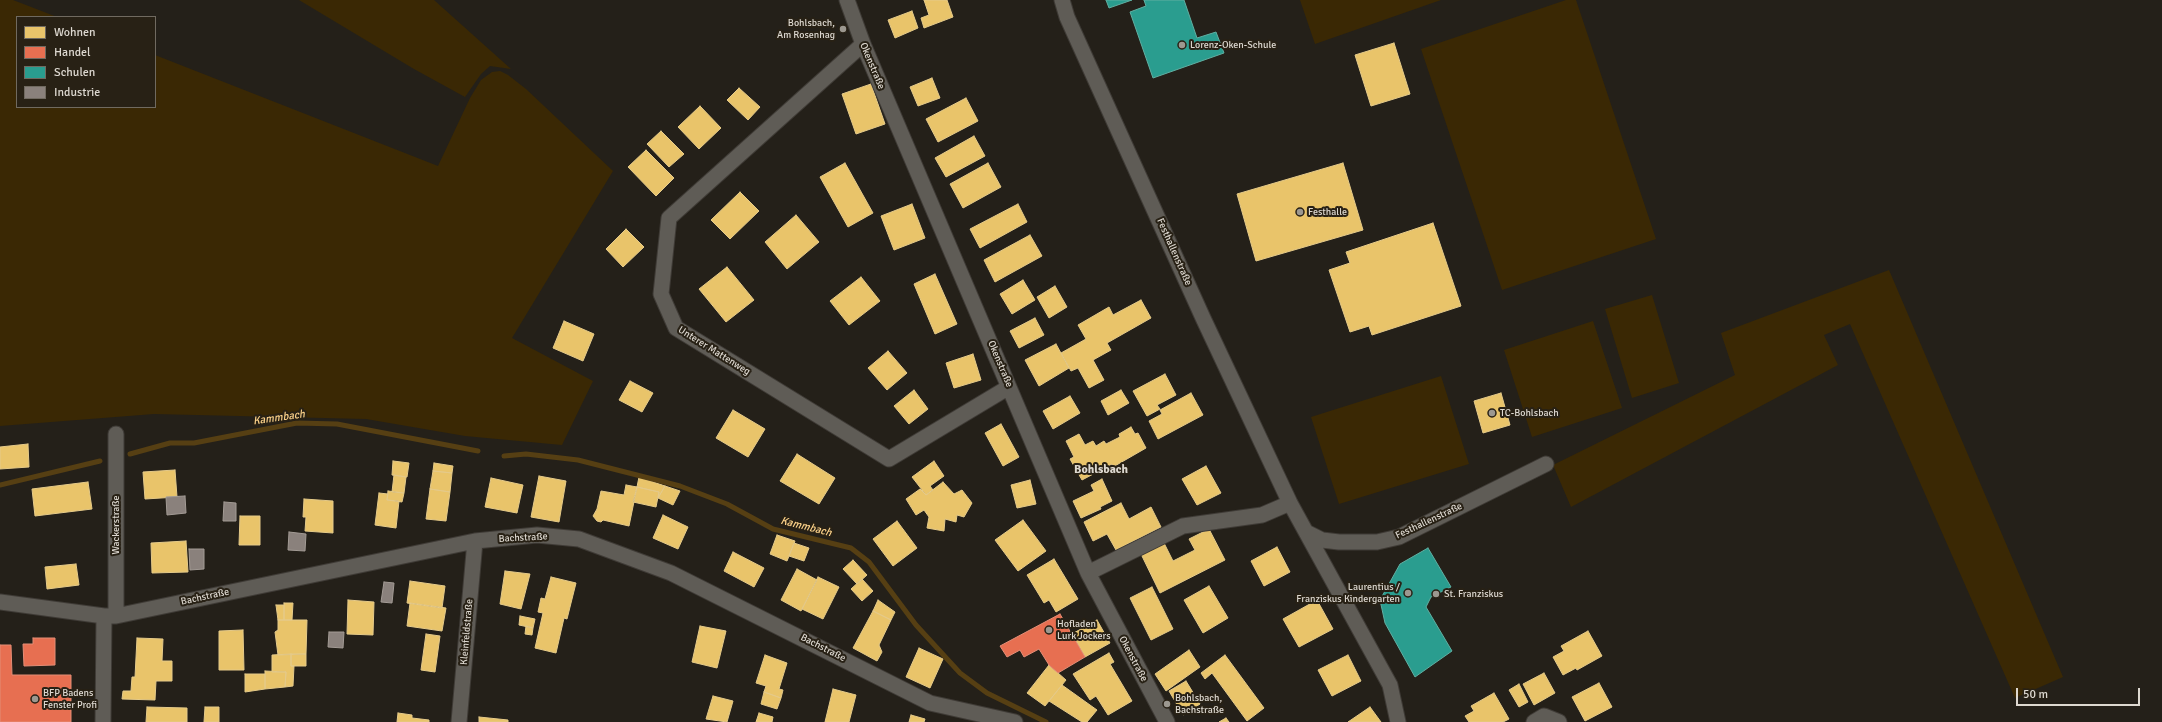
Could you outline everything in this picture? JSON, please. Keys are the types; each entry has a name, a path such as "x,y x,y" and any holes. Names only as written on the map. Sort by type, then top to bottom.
{"street":[{"name":"Okenstraße","path":"847,0 863,44 1088,573 1167,722"},
{"name":"Festhallenstraße","path":"1062,0 1073,32 1206,325 1290,503 1390,685 1398,722"},
{"name":"Unterer Mattenweg","path":"863,44 669,218 661,294 676,328 889,459 1009,387"},
{"name":"Wackerstraße","path":"103,722 110,616 116,434"},
{"name":"Festhallenstraße","path":"1306,532 1322,540 1339,542 1377,542 1400,538 1546,464"},
{"path":"1088,573 1183,526 1262,515 1290,503"},
{"name":"Bachstraße","path":"0,602 110,616 475,541 537,535 579,539 671,573 930,703 1015,722"},
{"name":"Kleinfeldstraße","path":"459,722 475,541"},
{"path":"1534,722 1544,716 1559,722"}],"shaded area":[{"path":"0,0 13,0 54,16 16,16 16,108 156,108 156,55 438,166 470,98 481,80 492,72 500,71 508,75 526,89 613,171 512,338 593,381 562,445 465,436 366,419 154,414 0,426"},
{"path":"299,0 434,0 511,69 490,66 481,74 465,97 414,69"},
{"path":"1300,0 1441,0 1315,44"},
{"path":"1566,0 1576,0 1656,239 1502,290 1421,49"},
{"path":"1889,270 2063,677 2015,698 1850,324 1824,335 1838,365 1571,507 1553,465 1735,375 1721,333"},
{"path":"1652,295 1679,383 1632,398 1605,309"},
{"path":"1593,321 1622,408 1532,437 1504,350"},
{"path":"1441,376 1469,464 1339,504 1311,417"}],"building: Wohnen":[{"path":"924,0 947,0 953,17 924,28 921,18 929,15"},
{"path":"912,11 918,28 895,38 888,20"},
{"path":"1394,43 1410,94 1371,106 1355,55"},
{"path":"932,78 940,98 918,106 910,87"},
{"path":"871,84 885,124 856,134 842,94"},
{"path":"739,88 760,107 748,120 727,100"},
{"path":"966,98 978,121 938,142 926,119"},
{"path":"700,106 721,128 699,149 678,127"},
{"path":"661,131 684,154 669,167 647,144"},
{"path":"974,136 985,156 946,177 935,158"},
{"path":"646,150 674,178 656,196 628,167"},
{"path":"845,163 873,213 848,227 820,177"},
{"path":"988,163 1001,187 963,208 950,184"},
{"name":"Festhalle","path":"1343,163 1363,230 1256,261 1237,194"},
{"path":"740,192 759,211 730,239 711,220"},
{"path":"912,204 925,238 894,250 881,216"},
{"path":"1018,204 1027,222 980,248 970,229"},
{"path":"796,215 819,242 787,269 765,242"},
{"path":"1433,223 1461,306 1372,335 1369,326 1350,332 1329,270 1350,263 1346,252"},
{"path":"626,229 644,247 623,267 606,249"},
{"path":"1030,235 1042,256 995,282 984,260"},
{"path":"727,267 754,300 726,322 699,289"},
{"path":"935,274 957,324 935,334 914,284"},
{"path":"861,277 880,301 849,325 830,301"},
{"path":"1023,280 1035,300 1012,314 1000,294"},
{"path":"1055,286 1067,307 1049,318 1037,297"},
{"path":"1141,300 1151,318 1107,343 1111,350 1093,360 1104,380 1089,388 1078,368 1071,371 1061,353 1086,339 1078,325 1109,307 1113,315"},
{"path":"1035,318 1044,335 1019,348 1010,331"},
{"path":"564,321 594,334 583,361 553,348"},
{"path":"1056,344 1069,368 1039,386 1025,360"},
{"path":"888,351 907,373 887,390 868,368"},
{"path":"973,354 981,380 954,388 946,363"},
{"path":"1165,374 1176,395 1157,405 1160,409 1147,416 1133,391"},
{"path":"630,381 653,393 642,412 619,400"},
{"path":"914,390 928,409 909,424 894,406"},
{"path":"1121,390 1129,403 1108,415 1101,401"},
{"path":"1191,393 1203,415 1158,439 1149,421 1162,414 1160,410"},
{"name":"TC-Bohlsbach","path":"1501,393 1510,425 1483,433 1474,401"},
{"path":"1070,396 1080,413 1053,429 1043,411"},
{"path":"733,410 765,429 748,457 716,438"},
{"path":"1001,424 1019,457 1003,466 985,433"},
{"path":"1131,427 1135,434 1138,433 1146,448 1113,467 1112,464 1082,480 1070,459 1074,457 1066,441 1079,434 1085,445 1093,441 1096,446 1104,441 1106,444 1120,437 1119,434"},
{"path":"28,444 29,467 0,469 0,447"},
{"path":"797,454 835,478 819,504 780,481"},
{"path":"393,461 409,463 407,477 392,475"},
{"path":"934,461 944,476 930,486 933,490 926,495 912,477"},
{"path":"434,463 453,466 452,473 433,471"},
{"path":"1206,466 1221,493 1197,505 1182,479"},
{"path":"175,470 177,497 145,499 143,472"},
{"path":"433,471 452,473 450,492 430,489"},
{"path":"394,475 406,477 404,493 392,492"},
{"path":"539,476 566,481 559,522 531,517"},
{"path":"639,477 665,486 658,498 659,492 637,487"},
{"path":"491,478 523,485 517,513 485,507"},
{"path":"1102,479 1112,501 1100,507 1101,509 1081,518 1073,501 1094,491 1091,485"},
{"path":"1030,480 1036,504 1017,508 1011,485"},
{"path":"88,482 92,509 35,516 32,489"},
{"path":"943,482 954,494 962,490 972,503 964,517 957,515 956,522 945,519 944,531 927,528 929,517 924,510 916,515 906,499 920,489 926,495"},
{"path":"626,485 637,487 629,526 603,520 601,522 597,521 593,516 597,509 601,491 624,495"},
{"path":"665,486 680,491 673,505 658,498"},
{"path":"637,487 659,492 656,507 633,502"},
{"path":"430,489 450,492 446,521 426,519"},
{"path":"388,491 404,493 402,502 387,500"},
{"path":"379,493 388,494 387,500 399,501 396,528 375,525"},
{"path":"304,499 333,501 333,533 305,531 306,517 303,517"},
{"path":"1121,503 1129,519 1151,507 1161,527 1116,550 1107,534 1093,541 1084,522"},
{"path":"663,515 688,527 678,549 653,538"},
{"path":"240,516 260,516 260,545 239,545"},
{"path":"1023,520 1046,551 1018,571 995,540"},
{"path":"897,521 917,548 893,566 873,539"},
{"path":"1209,529 1225,560 1160,593 1141,554 1164,543 1173,561 1195,550 1189,539"},
{"path":"777,535 795,541 787,561 770,554"},
{"path":"186,541 188,572 152,573 151,543"},
{"path":"794,543 809,548 804,561 789,556"},
{"path":"1277,547 1290,572 1264,586 1251,561"},
{"path":"733,552 764,568 754,587 724,571"},
{"path":"1054,559 1078,599 1056,612 1049,600 1044,603 1027,575"},
{"path":"853,560 867,575 857,584 843,569"},
{"path":"76,564 79,585 47,589 45,567"},
{"path":"797,569 817,580 801,611 781,600"},
{"path":"505,571 530,574 521,609 500,604"},
{"path":"551,577 576,583 567,619 564,618 556,653 535,648 543,613 538,612 541,598 545,599"},
{"path":"818,577 839,587 823,619 802,609"},
{"path":"862,579 873,591 862,601 851,589"},
{"path":"410,581 445,586 442,608 407,603"},
{"path":"1209,586 1228,618 1203,633 1184,600"},
{"path":"1152,587 1173,629 1151,640 1130,598"},
{"path":"348,600 374,602 373,635 347,634"},
{"path":"878,600 895,612 891,620 873,611"},
{"path":"1317,600 1333,629 1299,647 1283,619"},
{"path":"284,603 293,603 292,620 284,620"},
{"path":"410,603 446,608 442,631 407,626"},
{"path":"276,605 284,605 284,620 278,620"},
{"path":"873,611 891,620 879,645 882,652 877,661 853,648"},
{"path":"520,616 535,619 533,628 519,625"},
{"path":"278,620 307,620 306,654 278,655 275,632 278,630"},
{"path":"1097,620 1110,643 1085,657 1072,634"},
{"path":"526,626 533,628 532,635 525,634"},
{"path":"700,626 726,631 717,668 692,662"},
{"path":"243,630 244,670 219,670 219,631"},
{"path":"1588,631 1602,656 1577,670 1576,668 1563,675 1553,657 1564,651 1561,646"},
{"path":"426,634 440,636 435,672 421,670"},
{"path":"137,638 163,639 162,661 172,661 172,681 156,681 155,700 122,699 123,691 131,691 132,677 135,677"},
{"path":"919,648 943,659 930,688 906,677"},
{"path":"1189,650 1200,667 1166,691 1155,674"},
{"path":"1109,653 1114,662 1110,664 1132,701 1108,715 1096,696 1090,700 1073,674"},
{"path":"291,654 291,666 294,666 293,686 285,687 286,672 272,672 272,655"},
{"path":"291,654 306,654 306,666 291,666"},
{"path":"765,655 787,663 779,689 783,690 781,698 764,692 766,686 756,683"},
{"path":"1225,655 1264,708 1247,721 1212,673 1205,679 1201,673"},
{"path":"1348,655 1361,681 1332,696 1318,670"},
{"path":"1049,665 1066,680 1045,706 1027,693"},
{"path":"265,671 286,672 285,687 265,689"},
{"path":"1544,673 1555,693 1534,705 1523,684"},
{"path":"245,674 265,674 265,689 245,692"},
{"path":"1186,681 1200,704 1183,715 1169,691"},
{"path":"1599,683 1612,707 1585,721 1572,697"},
{"path":"1519,684 1528,702 1519,707 1509,690"},
{"path":"1062,685 1097,710 1087,722 1082,722 1049,701"},
{"path":"833,689 856,695 849,722 825,722"},
{"path":"764,692 781,698 777,709 761,704"},
{"path":"1494,693 1509,719 1503,722 1469,722 1465,716 1474,711 1471,706"},
{"path":"713,696 733,701 727,722 706,719"},
{"path":"147,707 187,708 187,722 146,722"},
{"path":"205,707 219,707 219,722 204,722"},
{"path":"1370,707 1381,722 1348,722"},
{"path":"398,713 412,715 412,718 429,720 429,722 397,722"},
{"path":"759,713 773,717 772,722 756,722"},
{"path":"911,715 925,719 924,722 909,722"},
{"path":"479,717 508,720 508,722 479,722"},
{"path":"1226,718 1229,722 1219,722"}],"building: Handel":[{"name":"Hofladen Lurk Jockers","path":"1060,614 1085,657 1058,673 1049,665 1039,649 1024,657 1020,650 1007,657 1000,646"},
{"path":"33,638 55,638 55,665 24,666 23,644 33,644"},
{"name":"BFP Badens Fenster Profi","path":"0,645 11,645 12,675 71,675 71,722 0,722"}],"building: Schulen":[{"path":"1106,0 1132,0 1109,8"},
{"name":"Lorenz-Oken-Schule","path":"1144,0 1184,0 1197,38 1216,32 1224,53 1153,78 1130,12 1146,6"},
{"path":"1428,548 1451,587 1431,597 1426,607 1452,651 1415,677 1385,623 1380,600 1400,564"}],"building: Industrie":[{"path":"185,496 186,513 167,515 166,497"},
{"path":"224,502 236,503 236,521 223,521"},
{"path":"289,532 306,534 305,551 288,550"},
{"path":"189,549 204,549 204,569 190,570"},
{"path":"384,582 394,583 392,603 381,602"},
{"path":"329,632 344,632 343,648 328,647"}],"waterway":[{"name":"Kammbach","path":"130,454 170,443 194,443 297,423 337,424 478,451"},
{"name":"Kammbach","path":"504,456 526,454 578,460 680,486 727,504 773,529 851,548 869,562 916,625 960,673 987,693 1046,722"},
{"name":"Kammbach","path":"0,485 100,461"}],"place":[{"name":"Bohlsbach, Am Rosenhag","path":"843,29"},
{"name":"Lorenz-Oken-Schule","path":"1182,45"},
{"name":"Festhalle","path":"1300,212"},
{"name":"TC-Bohlsbach","path":"1492,413"},
{"name":"Laurentius / Franziskus Kindergarten","path":"1408,593"},
{"name":"St. Franziskus","path":"1436,594"},
{"name":"Hofladen Lurk Jockers","path":"1049,630"},
{"name":"BFP Badens Fenster Profi","path":"35,699"},
{"name":"Bohlsbach, Bachstraße","path":"1167,704"}],"district":[{"name":"Bohlsbach","path":"1101,470"}]}
